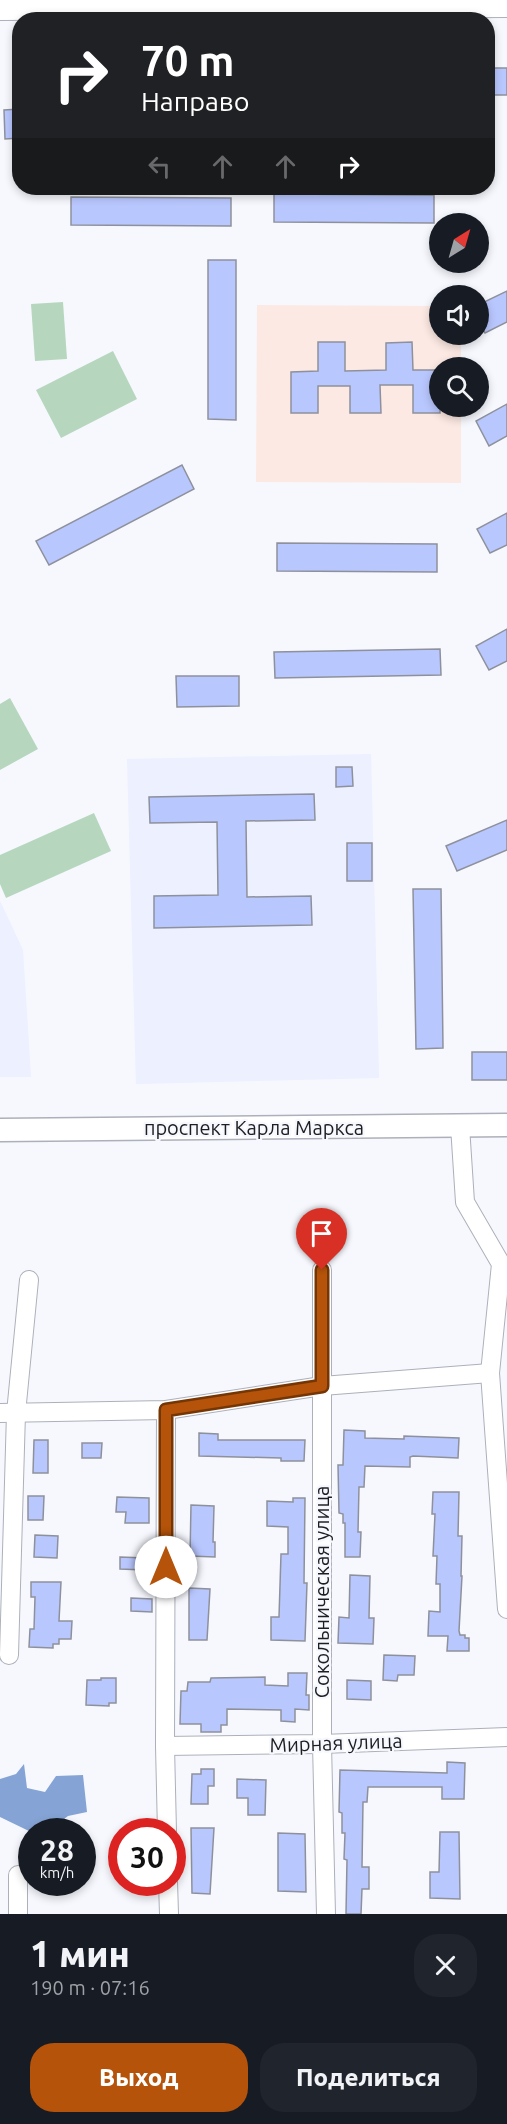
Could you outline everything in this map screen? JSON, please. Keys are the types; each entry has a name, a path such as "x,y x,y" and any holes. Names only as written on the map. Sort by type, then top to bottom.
{"main road":[{"path":"0,7 507,4"}],"street":[{"name":"проспект Карла Маркса","path":"0,1130 507,1125"},
{"path":"460,1126 465,1202 501,1264 490,1373 507,1609"},
{"name":"Сокольническая улица","path":"322,1270 322,1744 326,1914"},
{"path":"9,1655 8,1413 29,1280"},
{"path":"8,1413 166,1410 322,1386 490,1373"},
{"path":"166,1410 167,1818"},
{"name":"Мирная улица","path":"165,1746 322,1744 507,1737"},
{"path":"18,1896 18,1914"},
{"path":"168,1896 169,1914"}],"shaded area":[{"path":"257,305 429,306 429,345 461,345 461,357 429,357 429,417 461,417 461,483 256,482"},
{"path":"371,754 379,1078 136,1084 127,759"},
{"path":"0,901 23,950 31,1077 0,1077"}],"green space":[{"path":"63,302 67,359 35,361 31,304"},
{"path":"113,351 137,399 61,438 36,390"},
{"path":"10,698 38,749 0,770 0,704"},
{"path":"94,813 111,851 6,898 0,884 0,855"}],"water":[{"path":"24,1764 27,1788 45,1792 56,1776 83,1775 87,1812 65,1818 18,1818 18,1826 0,1817 0,1779 16,1774"}],"building":[{"path":"495,68 507,68 507,95 495,95"},
{"path":"4,110 12,110 12,139 5,139"},
{"path":"274,195 434,195 434,213 429,213 429,223 274,222"},
{"path":"71,197 231,198 231,226 71,225"},
{"path":"208,260 236,260 236,420 208,419"},
{"path":"507,291 507,322 489,331 489,300"},
{"path":"318,342 345,342 345,371 386,370 386,343 412,342 413,370 429,370 429,413 413,413 413,385 380,385 381,413 350,413 350,386 318,386 318,413 291,413 291,372 318,371"},
{"path":"507,404 507,436 489,446 476,421 489,417 489,414"},
{"path":"182,465 194,489 49,565 36,541"},
{"path":"507,513 507,545 490,553 477,529"},
{"path":"277,543 437,544 437,572 277,571"},
{"path":"507,629 507,661 489,670 476,646"},
{"path":"440,649 441,675 275,678 274,652"},
{"path":"176,676 239,676 239,706 177,707"},
{"path":"336,767 352,767 353,786 336,787"},
{"path":"314,794 315,820 246,821 247,897 311,896 312,925 154,928 154,896 218,895 217,822 150,823 149,797"},
{"path":"507,820 507,850 457,871 446,846"},
{"path":"347,843 372,843 372,881 347,881"},
{"path":"413,889 441,889 443,1048 416,1049"},
{"path":"472,1052 507,1052 507,1080 472,1080"},
{"path":"344,1430 365,1431 365,1438 404,1439 404,1436 459,1438 458,1458 413,1456 410,1457 410,1467 365,1466 364,1487 359,1487 360,1557 345,1557 345,1523 343,1523 343,1514 339,1513 338,1465 343,1465"},
{"path":"199,1433 218,1434 218,1440 305,1440 304,1461 281,1461 281,1458 199,1456"},
{"path":"34,1440 48,1440 48,1473 33,1473"},
{"path":"82,1443 102,1443 101,1458 82,1458"},
{"path":"433,1492 459,1492 458,1536 462,1536 462,1576 459,1631 460,1635 469,1638 469,1651 447,1651 448,1636 428,1636 429,1611 440,1612 440,1584 436,1584 437,1556 433,1556 435,1514 432,1514"},
{"path":"28,1496 44,1496 43,1520 28,1520"},
{"path":"117,1497 149,1498 149,1523 125,1523 126,1512 116,1512"},
{"path":"293,1498 305,1498 304,1583 307,1583 305,1641 271,1640 271,1617 279,1617 281,1554 288,1554 288,1527 267,1526 267,1501 293,1502"},
{"path":"191,1505 214,1506 215,1557 190,1556"},
{"path":"35,1535 58,1536 57,1558 34,1557"},
{"path":"120,1557 145,1558 144,1570 120,1569"},
{"path":"350,1575 370,1576 369,1618 374,1618 373,1644 338,1643 339,1617 349,1618"},
{"path":"31,1582 61,1582 59,1621 72,1621 71,1639 59,1639 59,1644 53,1644 53,1648 29,1647 30,1629 34,1629 35,1597 31,1597"},
{"path":"189,1588 210,1589 207,1640 189,1640"},
{"path":"131,1598 152,1599 152,1612 131,1611"},
{"path":"384,1655 415,1656 414,1675 398,1675 397,1681 383,1680"},
{"path":"288,1673 307,1673 306,1695 309,1695 309,1710 295,1709 295,1722 281,1721 281,1710 227,1709 227,1725 221,1725 221,1732 201,1732 201,1724 180,1724 181,1691 187,1691 188,1682 210,1682 211,1678 265,1677 265,1685 288,1686"},
{"path":"101,1678 116,1678 116,1703 109,1703 109,1706 86,1705 87,1680 101,1680"},
{"path":"347,1680 371,1681 371,1700 347,1699"},
{"path":"447,1762 465,1763 464,1799 442,1799 442,1787 368,1787 367,1802 363,1802 362,1867 369,1867 369,1889 362,1889 361,1914 346,1914 347,1860 344,1859 345,1833 342,1833 342,1813 339,1812 340,1770 447,1773"},
{"path":"201,1769 214,1769 214,1786 208,1786 208,1804 191,1804 192,1774 201,1774"},
{"path":"237,1779 266,1780 265,1815 248,1815 248,1798 237,1798"},
{"path":"191,1828 214,1828 210,1894 192,1893"},
{"path":"440,1832 459,1832 460,1899 430,1898 430,1872 439,1872"},
{"path":"278,1833 305,1834 306,1892 278,1891"}],"route":[{"path":"166,1567 166,1410 322,1386 322,1270"}]}
